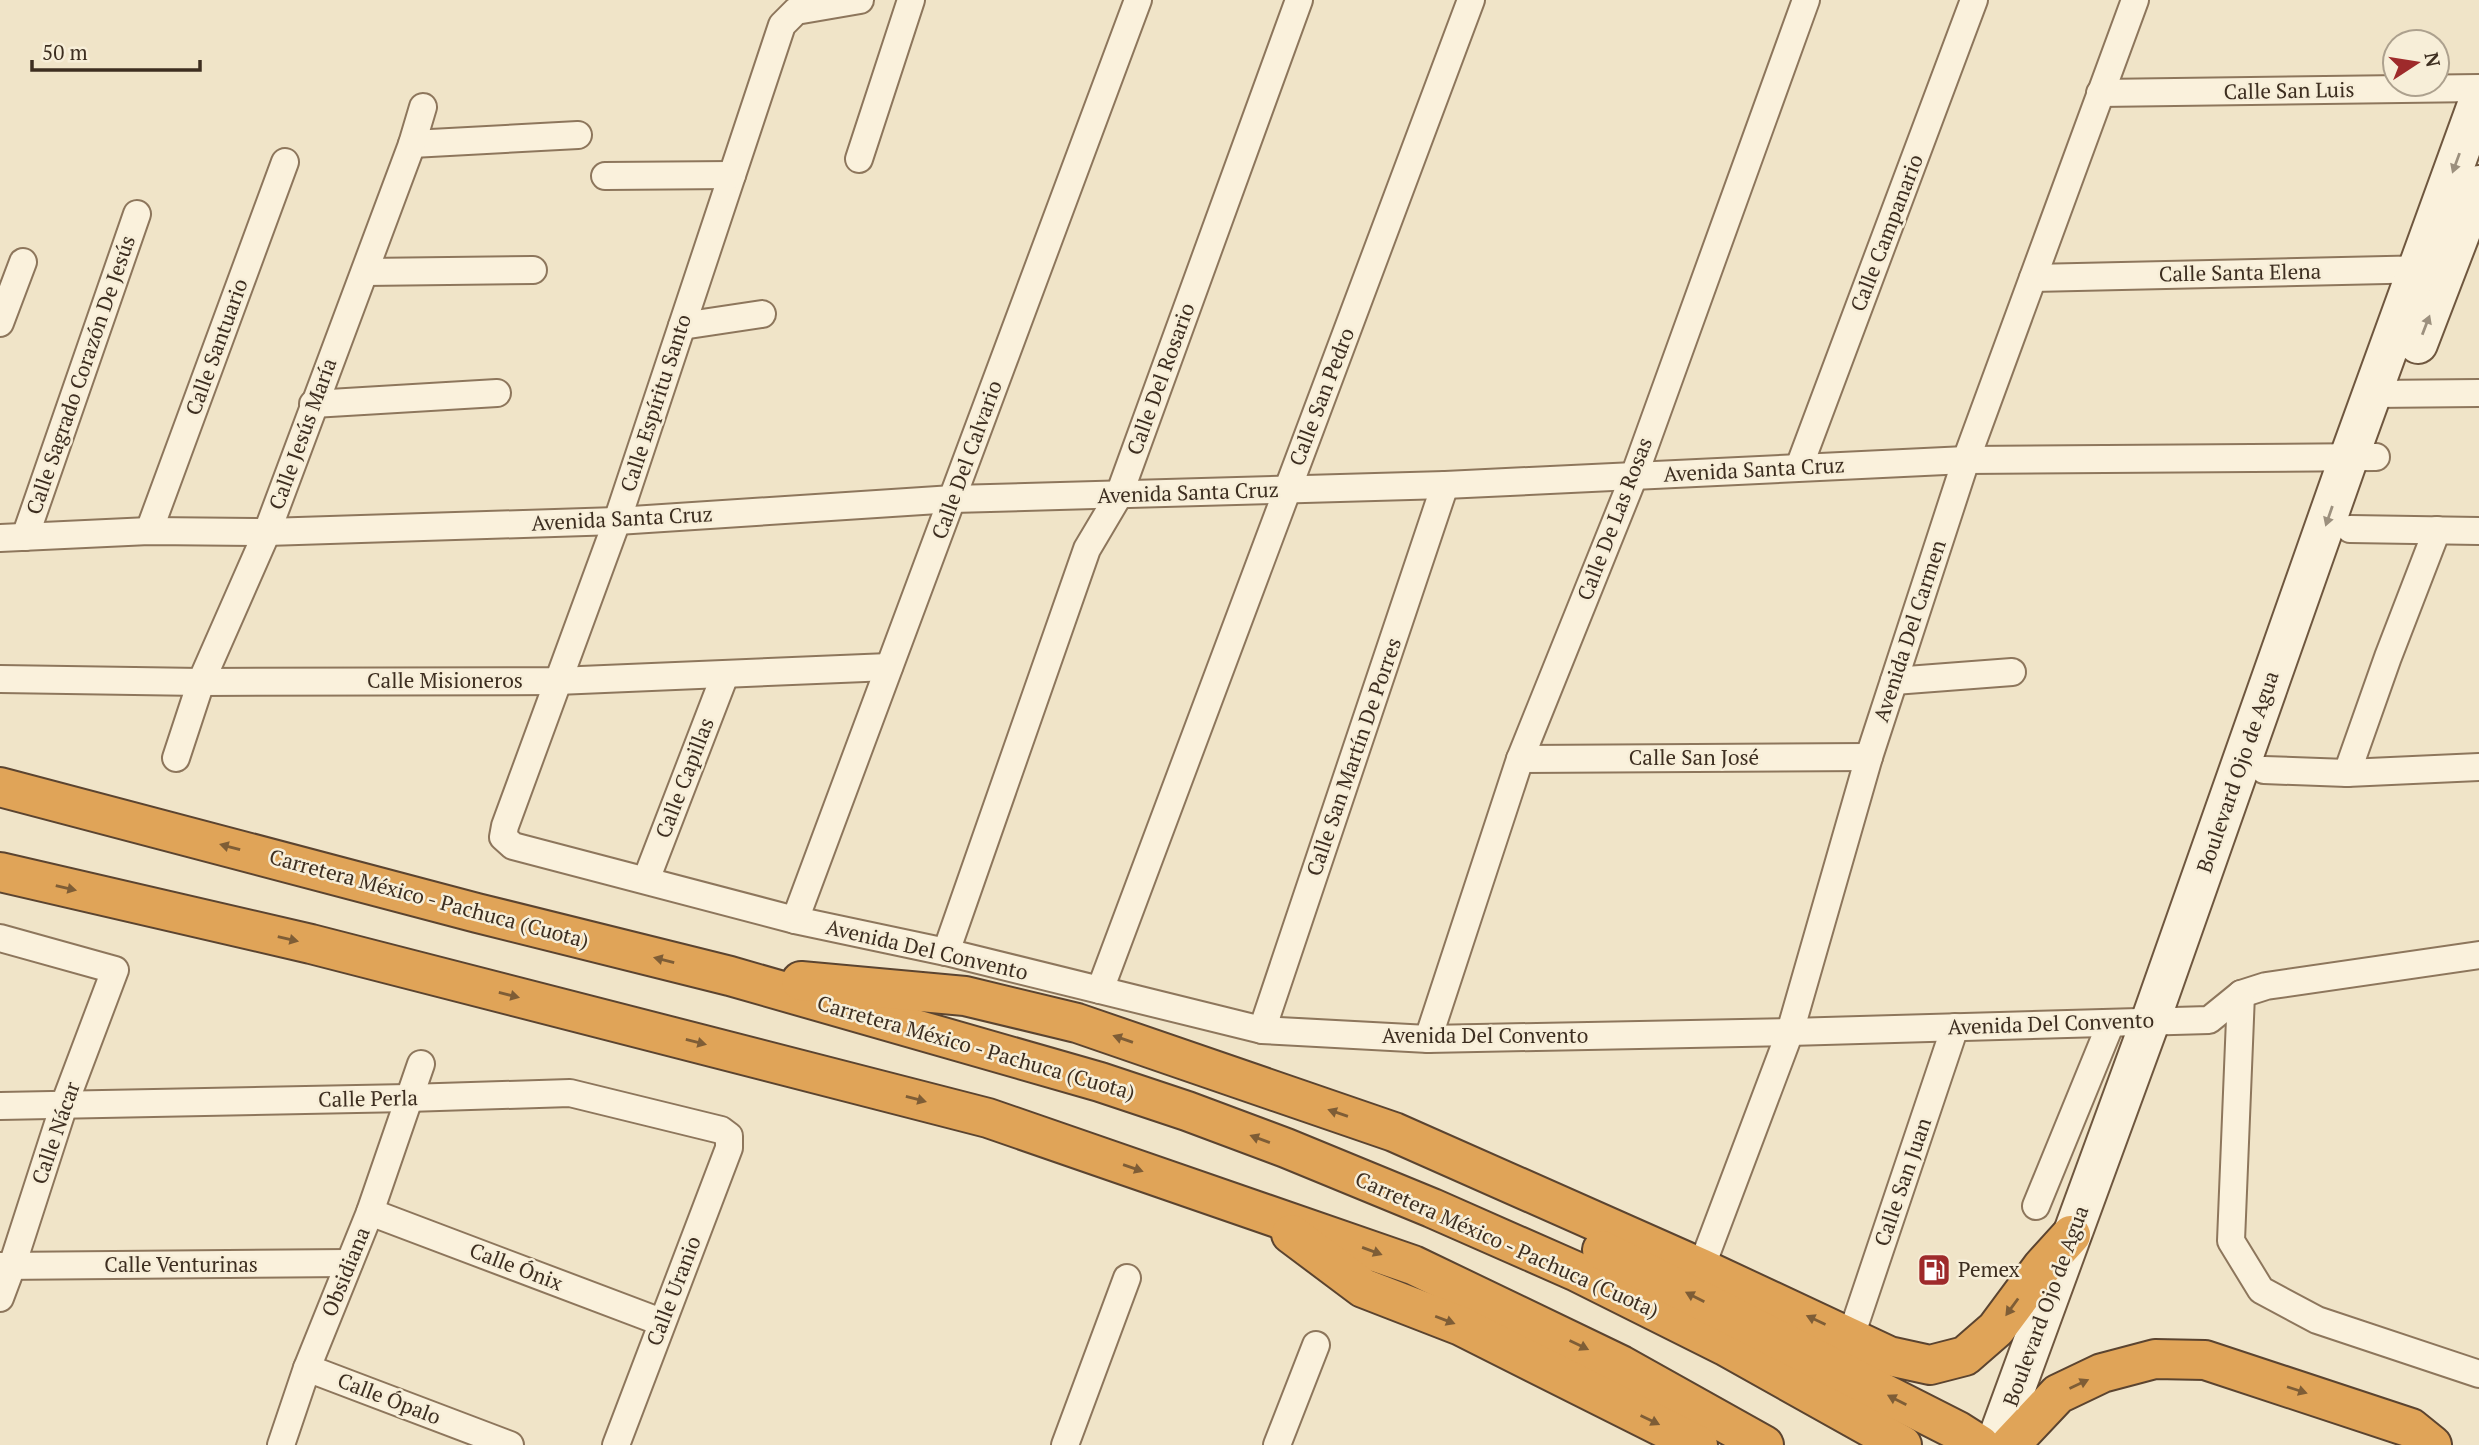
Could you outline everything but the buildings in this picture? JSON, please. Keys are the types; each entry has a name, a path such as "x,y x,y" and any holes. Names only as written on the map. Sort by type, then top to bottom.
{"highway":[{"name":"Carretera México - Pachuca (Cuota)","path":"0,787 477,913 730,976 1100,1082 1199,1116 1432,1208 1575,1271 1725,1346 1902,1445"},
{"path":"0,872 311,944 988,1118 1413,1265 1620,1365 1764,1445"},
{"path":"730,976 855,984 965,996 1077,1023 1394,1132 1702,1268 1889,1356 1930,1365 1965,1356 1996,1329 2042,1267 2071,1235"},
{"path":"1394,1132 1461,1178 1969,1438"},
{"path":"1262,1212 1363,1288 1461,1326 1698,1445"},
{"path":"2010,1445 2058,1394 2102,1373 2155,1359 2205,1360 2411,1428 2432,1445"}],"main road":[{"name":"Boulevard Ojo de Agua","path":"2010,1445 2432,269 2479,99"},
{"name":"Boulevard Ojo de Agua","path":"2432,269 2479,185"},
{"name":"Boulevard Ojo de Agua","path":"1995,1445 2071,1235 2264,770 2350,529 2363,457"}],"street":[{"name":"Calle Espíritu Santo","path":"503,837 557,681 617,521 782,25 796,11 860,0"},
{"path":"859,159 911,0"},
{"name":"Calle Del Calvario","path":"794,920 1138,0"},
{"name":"Calle Del Rosario","path":"947,952 1087,549 1119,495 1299,0"},
{"name":"Calle San Pedro","path":"1100,990 1471,0"},
{"name":"Calle De Las Rosas","path":"1428,1039 1520,759 1634,476 1806,0"},
{"name":"Calle Campanario","path":"1799,467 1975,0"},
{"name":"Avenida Del Carmen","path":"1702,1268 1790,1032 1869,757 1966,460 2135,0"},
{"name":"Calle San Luis","path":"2100,93 2479,88"},
{"name":"Calle Jesús María","path":"176,758 201,682 267,532 412,144 423,107"},
{"path":"412,144 579,135"},
{"name":"Calle Santuario","path":"149,531 285,162"},
{"path":"606,176 732,175"},
{"name":"Calle Sagrado Corazón De Jesús","path":"13,537 136,214"},
{"path":"0,323 23,262"},
{"name":"Calle Santa Elena","path":"2034,278 2432,269"},
{"path":"365,272 533,270"},
{"path":"682,326 762,314"},
{"path":"313,404 496,393"},
{"path":"2386,394 2479,393"},
{"name":"Avenida Santa Cruz","path":"13,537 149,531 267,532 617,521 953,499 1445,485 1966,460 2363,457"},
{"name":"Calle San Martín De Porres","path":"1262,1030 1445,485"},
{"path":"2350,529 2479,531"},
{"path":"2347,772 2437,530"},
{"name":"Calle Misioneros","path":"0,679 201,682 557,681 889,667"},
{"path":"1894,681 2012,672"},
{"name":"Calle Capillas","path":"646,880 725,675"},
{"name":"Calle San José","path":"1520,759 1869,757"},
{"path":"2264,770 2347,772 2479,767"},
{"name":"Avenida Del Convento","path":"503,837 513,846 794,920 947,952 1262,1030 1428,1039 2209,1020 2241,994 2266,986 2479,955"},
{"name":"Calle Nácar","path":"0,938 115,970 6,1266 0,1298"},
{"path":"2241,994 2231,1241 2261,1290 2317,1320 2479,1374"},
{"path":"2036,1206 2111,1023"},
{"name":"Calle San Juan","path":"1851,1336 1955,1027"},
{"name":"Obsidiana","path":"281,1445 307,1368 370,1212 421,1064"},
{"name":"Calle Perla","path":"0,1106 570,1093 721,1130 729,1136"},
{"name":"Calle Uranio","path":"616,1445 729,1147 729,1136"},
{"name":"Calle Ónix","path":"370,1212 661,1322"},
{"name":"Calle Venturinas","path":"6,1266 349,1263"},
{"path":"1065,1445 1127,1279"},
{"path":"1277,1445 1316,1345"},
{"name":"Calle Ópalo","path":"307,1368 510,1445"}],"place":[{"name":"Pemex","path":"1934,1270"}]}
